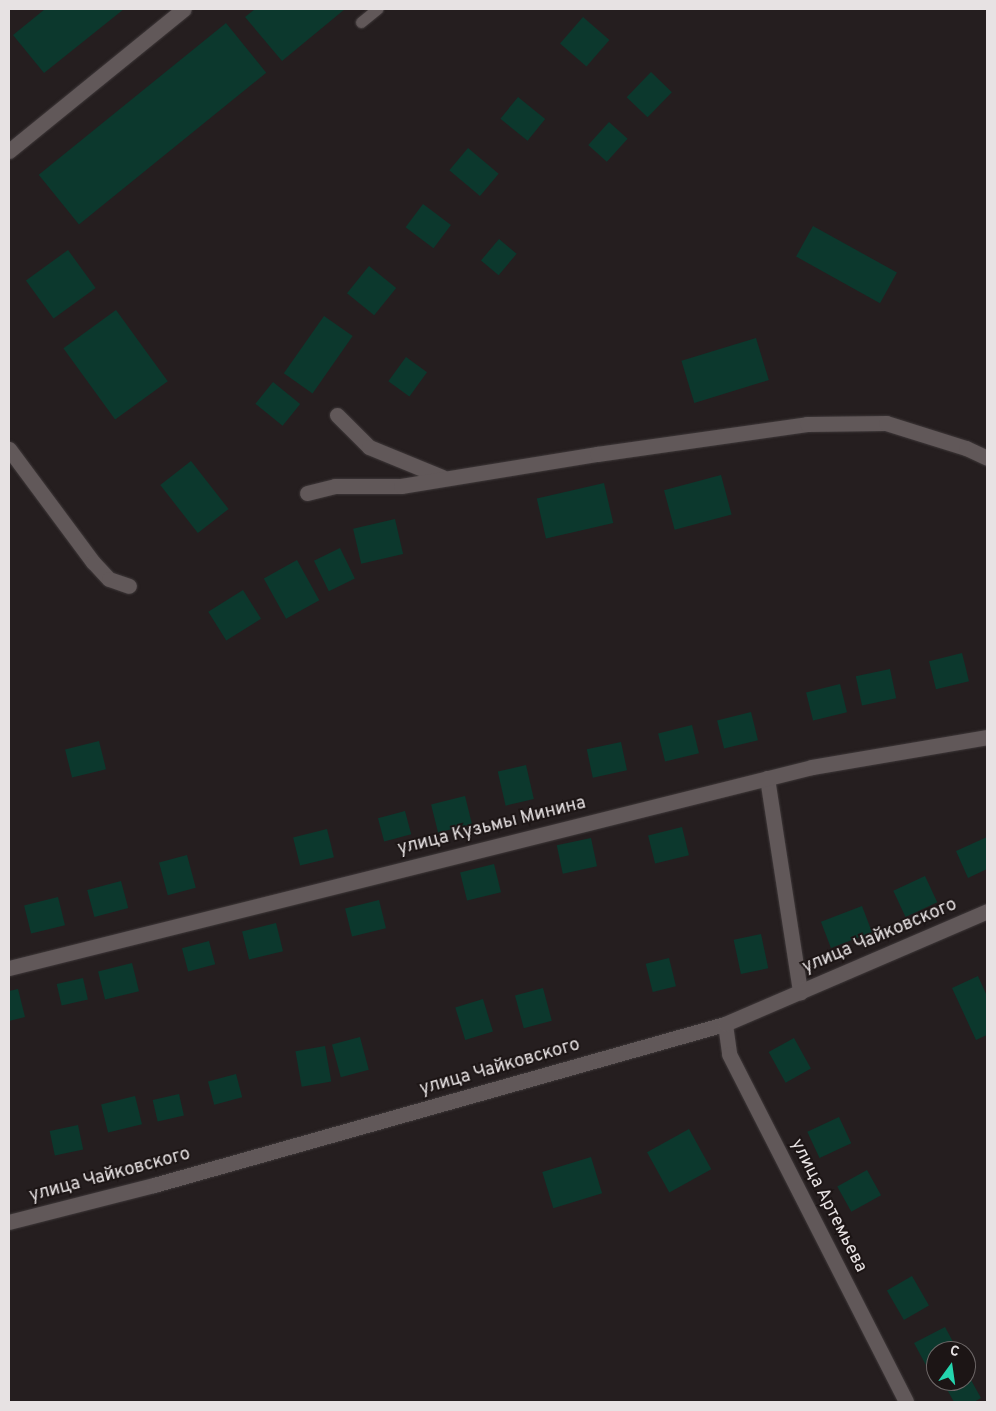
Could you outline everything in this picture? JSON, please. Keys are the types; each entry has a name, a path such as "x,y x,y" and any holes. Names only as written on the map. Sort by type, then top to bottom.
{"street":[{"path":"9,151 184,9"},
{"path":"337,415 369,447 442,477"},
{"path":"307,494 335,486 401,486 442,477 807,424 886,424 966,448 987,458"},
{"path":"9,449 93,562 109,579 129,586"},
{"name":"улица Кузьмы Минина","path":"9,968 812,766 987,737"},
{"path":"767,778 800,992"},
{"name":"улица Чайковского","path":"9,1222 154,1185 725,1024 986,914"},
{"name":"улица Артемьева","path":"725,1024 729,1054 906,1402"}],"lane":[{"path":"361,22 377,9"}],"building":[{"path":"45,9 124,9 44,73 13,35"},
{"path":"255,9 345,9 282,61 245,17"},
{"path":"583,17 609,40 586,66 560,43"},
{"path":"226,23 266,73 79,224 39,175"},
{"path":"651,72 672,92 648,117 627,97"},
{"path":"518,97 545,119 528,141 500,119"},
{"path":"609,122 628,139 607,162 588,145"},
{"path":"468,148 499,174 480,196 449,170"},
{"path":"423,204 451,225 433,248 406,227"},
{"path":"813,226 897,273 880,303 796,257"},
{"path":"499,239 517,254 499,275 481,260"},
{"path":"68,250 96,288 54,319 26,281"},
{"path":"369,266 396,288 374,315 347,293"},
{"path":"116,310 168,381 115,419 63,348"},
{"path":"324,316 353,336 313,393 284,373"},
{"path":"756,338 769,380 694,403 681,361"},
{"path":"406,357 427,372 409,397 388,381"},
{"path":"273,382 300,404 283,426 255,404"},
{"path":"191,461 229,509 198,533 160,485"},
{"path":"721,475 732,515 675,530 664,490"},
{"path":"604,483 613,523 546,538 537,499"},
{"path":"395,519 403,554 361,564 353,529"},
{"path":"340,548 355,579 329,591 314,561"},
{"path":"297,560 319,600 286,619 264,578"},
{"path":"243,590 261,619 226,641 208,612"},
{"path":"962,653 969,681 936,689 929,661"},
{"path":"890,669 896,698 862,706 856,676"},
{"path":"840,684 847,712 813,721 806,692"},
{"path":"751,712 758,740 724,749 717,720"},
{"path":"692,725 699,753 665,762 658,733"},
{"path":"99,741 106,769 72,778 65,749"},
{"path":"621,742 627,770 593,778 587,749"},
{"path":"526,765 534,799 506,806 498,772"},
{"path":"465,796 472,824 438,833 431,804"},
{"path":"405,811 411,834 384,841 378,818"},
{"path":"682,827 689,855 655,864 648,835"},
{"path":"327,829 334,857 300,866 293,837"},
{"path":"987,837 987,869 968,878 956,851"},
{"path":"591,838 597,866 563,874 557,845"},
{"path":"187,855 196,888 168,895 159,863"},
{"path":"494,864 501,892 467,901 460,872"},
{"path":"925,876 937,902 906,917 893,891"},
{"path":"121,881 128,908 94,917 87,890"},
{"path":"58,897 65,925 31,934 24,905"},
{"path":"379,900 386,928 352,937 345,908"},
{"path":"862,906 872,932 831,948 821,922"},
{"path":"276,923 283,951 249,960 242,931"},
{"path":"761,934 768,968 741,974 734,940"},
{"path":"209,941 215,964 188,971 182,948"},
{"path":"669,958 676,986 653,992 646,964"},
{"path":"132,963 139,991 105,1000 98,971"},
{"path":"978,976 987,996 987,1035 976,1040 952,988"},
{"path":"83,978 88,999 62,1006 57,984"},
{"path":"543,988 552,1021 524,1028 515,996"},
{"path":"18,989 25,1017 9,1021 9,991"},
{"path":"483,999 493,1032 465,1040 455,1007"},
{"path":"360,1037 369,1070 341,1077 332,1045"},
{"path":"794,1038 811,1069 786,1083 769,1052"},
{"path":"325,1046 331,1081 302,1087 295,1051"},
{"path":"236,1074 242,1097 214,1105 208,1082"},
{"path":"179,1094 184,1115 158,1122 153,1100"},
{"path":"135,1096 142,1124 108,1133 101,1104"},
{"path":"839,1117 851,1143 820,1158 807,1132"},
{"path":"78,1125 83,1149 55,1155 50,1131"},
{"path":"689,1129 711,1169 669,1193 647,1152"},
{"path":"591,1157 602,1193 553,1208 542,1172"},
{"path":"867,1170 881,1195 851,1212 837,1186"},
{"path":"912,1276 929,1305 904,1320 887,1290"},
{"path":"945,1327 953,1341 926,1341 926,1365 914,1343"},
{"path":"976,1389 981,1398 974,1402 954,1402 948,1391 976,1391"}]}
